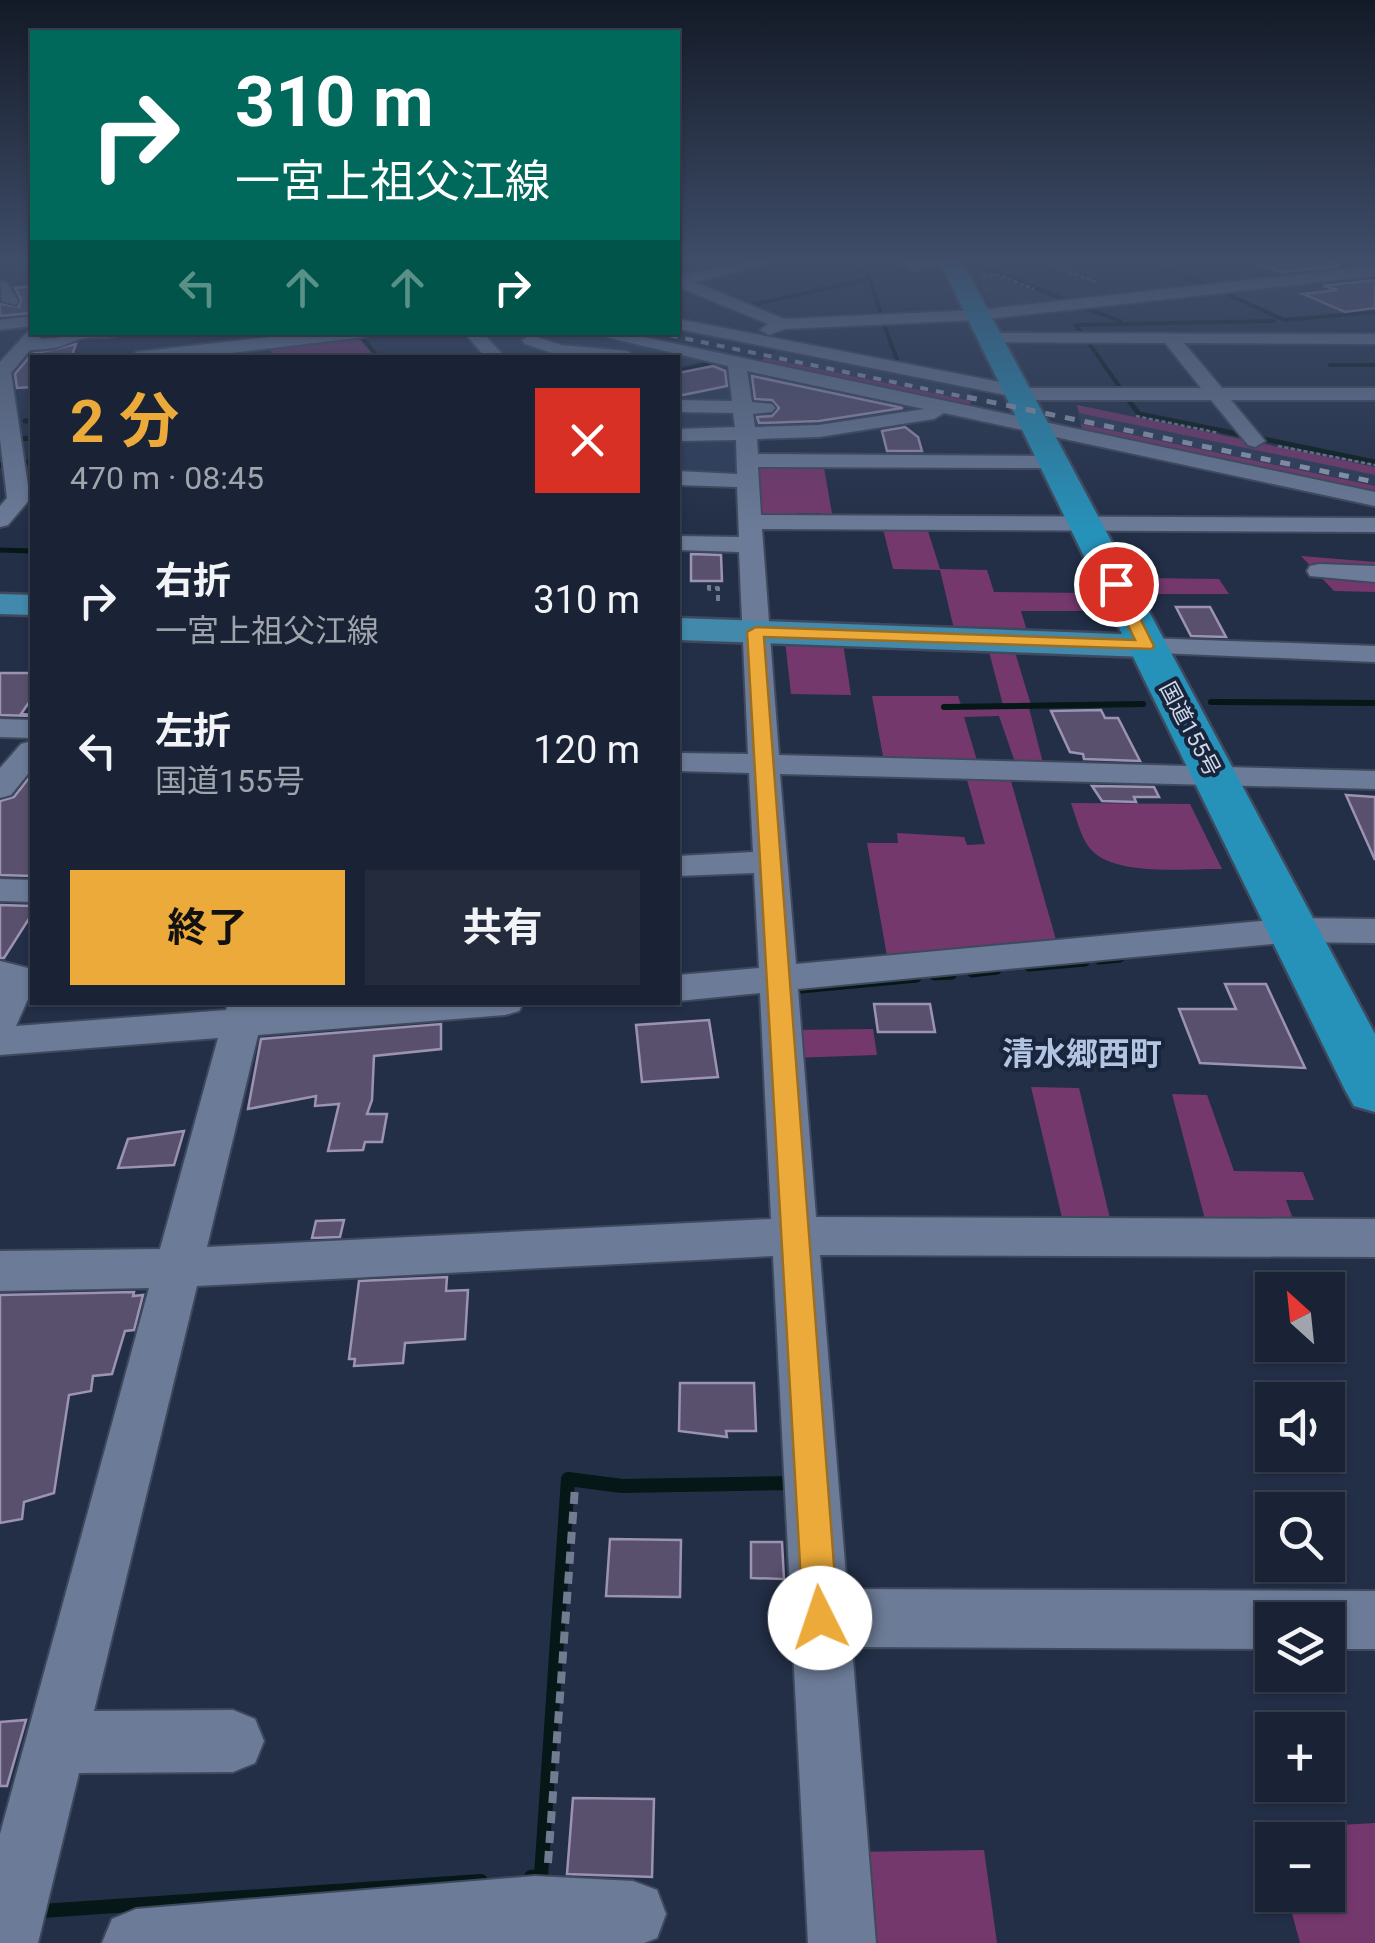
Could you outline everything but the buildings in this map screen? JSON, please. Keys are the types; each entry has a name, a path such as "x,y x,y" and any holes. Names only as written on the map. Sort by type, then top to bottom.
{"highway":[{"name":"国道155号","path":"995,351 1375,1090"}],"main road":[{"path":"0,604 30,605"},
{"path":"680,628 1146,646"}],"street":[{"path":"0,520 17,499 0,372 21,351"},
{"path":"563,351 595,355"},
{"path":"730,351 956,409 1375,499"},
{"path":"734,353 738,351"},
{"path":"1180,351 1254,441"},
{"path":"1312,351 1366,394 1375,412"},
{"path":"734,353 746,446 842,1943"},
{"path":"680,360 734,353 1031,394 1366,394"},
{"path":"0,372 30,364"},
{"path":"680,407 746,446"},
{"path":"746,446 780,408"},
{"path":"817,409 891,410 903,418"},
{"path":"680,477 746,446 956,409"},
{"path":"4,421 30,419"},
{"path":"680,453 706,453 708,434"},
{"path":"680,435 708,434 746,446 1051,462"},
{"path":"680,542 751,533 1085,523 1375,525"},
{"path":"1319,570 1375,574"},
{"path":"1146,646 1375,654"},
{"path":"0,728 30,729"},
{"path":"0,788 30,752"},
{"path":"680,762 1375,780"},
{"path":"680,866 770,862"},
{"path":"0,890 30,891"},
{"path":"680,988 1293,930 1375,931"},
{"path":"0,974 20,978 0,1020"},
{"path":"0,1041 112,1018 440,1005"},
{"path":"4,1943 244,1014"},
{"path":"0,1271 178,1268 795,1236 1375,1238"},
{"path":"820,1618 1375,1620"},
{"path":"56,1742 233,1740"},
{"path":"136,1943 534,1926 633,1914"}],"path":[{"path":"1124,414 1375,465"},
{"path":"709,585 718,588 720,606 710,605"},
{"path":"534,1926 547,1881 575,1487"}],"shaded area":[{"path":"270,351 370,351 373,355 273,355"},
{"path":"493,351 664,351 707,360 680,367 680,355 498,355"},
{"path":"778,351 810,351 972,384 971,401 968,409 755,363"},
{"path":"765,358 971,401 969,406 755,363"},
{"path":"719,362 734,365 740,429 680,433 680,372"},
{"path":"744,369 937,409 848,425 751,429"},
{"path":"1077,405 1375,467 1375,494 1082,432"},
{"path":"1077,405 1375,467 1375,475 1079,413"},
{"path":"1081,424 1375,486 1375,491 1082,429"},
{"path":"680,437 740,438 741,475 680,473"},
{"path":"758,462 823,462 833,519 821,519 819,513 798,513 798,519 757,517"},
{"path":"882,525 926,525 940,569 987,570 994,592 1090,593 1098,611 1021,611 1027,631 954,629 940,570 893,569"},
{"path":"1301,556 1375,562 1375,592 1334,591"},
{"path":"1143,578 1219,579 1229,594 1151,594"},
{"path":"785,641 843,643 851,695 791,694"},
{"path":"988,648 1014,649 1031,705 1003,705"},
{"path":"872,696 958,696 962,708 1029,708 1044,767 1016,765 999,716 964,717 978,764 884,762"},
{"path":"965,773 1009,774 1056,940 887,956 867,843 898,843 897,833 964,837 967,845 985,844"},
{"path":"1071,803 1190,804 1222,869 1150,869 1113,863 1088,846"},
{"path":"873,1029 877,1055 790,1058 788,1030"},
{"path":"1031,1087 1079,1088 1112,1227 1064,1226"},
{"path":"1172,1094 1207,1095 1234,1171 1303,1172 1314,1200 1286,1200 1296,1227 1207,1227"},
{"path":"1375,1823 1375,1943 1300,1943 1292,1912 1345,1912 1345,1825"},
{"path":"984,1850 997,1943 854,1943 848,1852"}],"waterway":[{"path":"373,351 377,355"},
{"path":"893,364 899,365 894,351"},
{"path":"1094,351 1123,392"},
{"path":"680,371 715,362"},
{"path":"1330,365 1375,365"},
{"path":"1125,396 1128,400"},
{"path":"1126,397 1139,414 1243,435"},
{"path":"25,421 30,421"},
{"path":"19,439 30,438"},
{"path":"1259,438 1375,462"},
{"path":"0,465 30,462"},
{"path":"0,550 30,551"},
{"path":"1211,702 1375,703"},
{"path":"944,707 1143,704"},
{"path":"1099,960 1120,958"},
{"path":"1029,967 1085,962"},
{"path":"972,973 997,970"},
{"path":"934,976 952,975"},
{"path":"790,990 917,978"},
{"path":"531,1877 541,1876 568,1479 622,1486 793,1483"},
{"path":"42,1911 481,1881"}],"railway":[{"path":"743,351 979,400"},
{"path":"967,397 1375,482"}],"district":[{"name":"清水郷西町","path":"1082,1054"}],"route":[{"path":"820,1618 756,632 1146,646 1116,584"}]}
